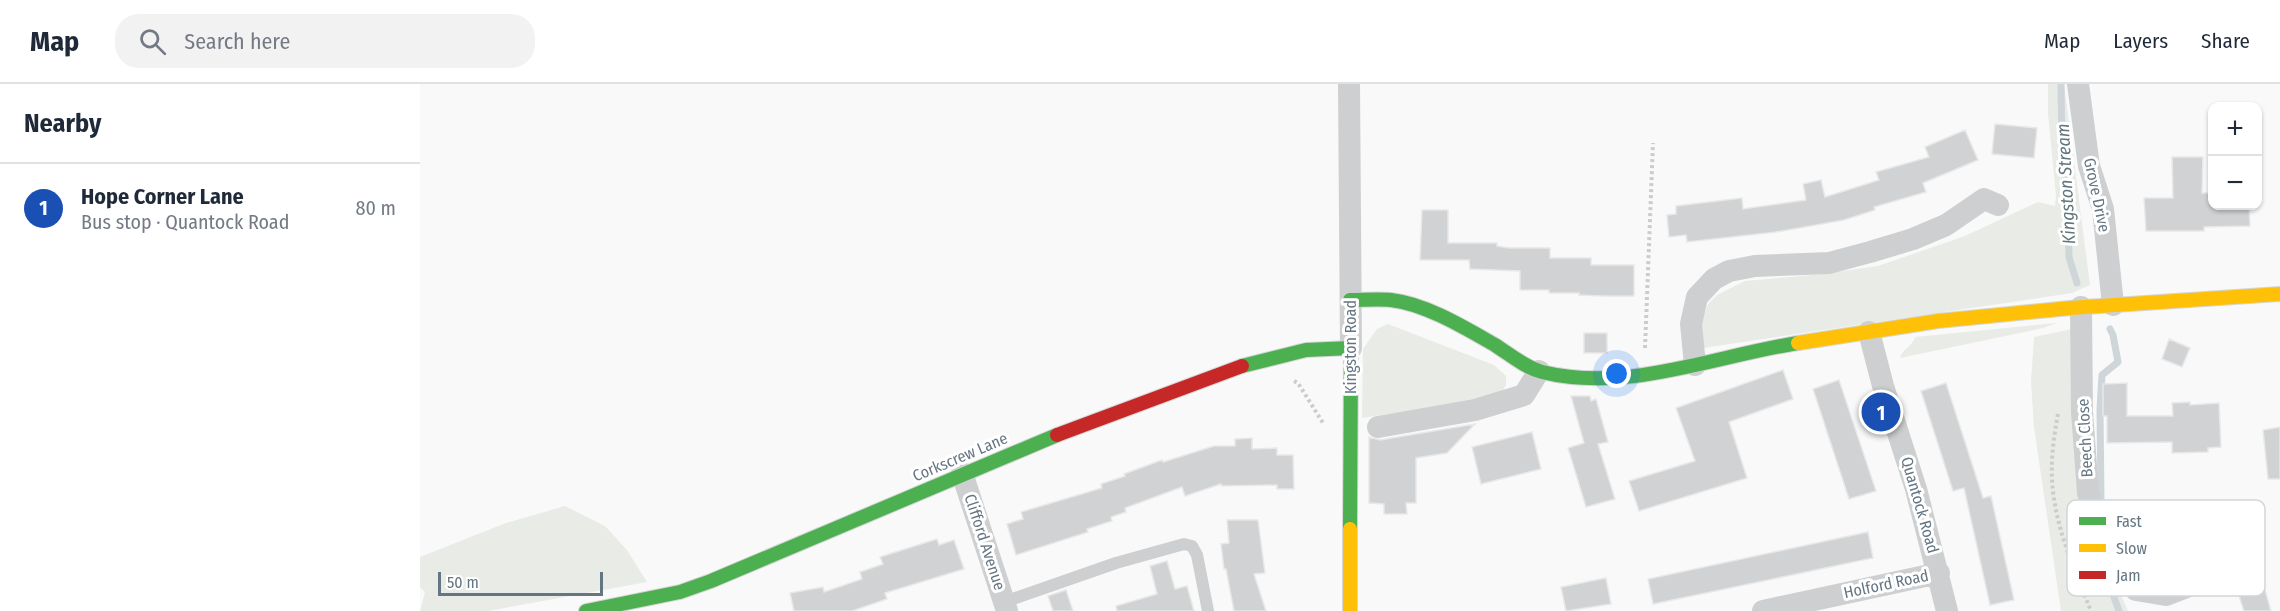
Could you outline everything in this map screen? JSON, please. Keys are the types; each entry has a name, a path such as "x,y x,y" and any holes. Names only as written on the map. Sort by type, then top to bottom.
{"street":[{"name":"Kingston Road","path":"1349,84 1350,611"},
{"name":"Grove Drive","path":"2078,84 2090,166 2103,209 2114,305"},
{"path":"1695,365 1691,324 1697,297 1714,279 1729,271 1755,266 1829,263 1913,239 1946,225 1987,196"},
{"path":"1350,300 1392,300 1430,311 1539,370 1564,376 1603,378 1645,375 1785,345 1938,321 2081,307 2280,294"},
{"name":"Beech Close","path":"2081,307 2082,412 2090,500"},
{"name":"Quantock Road","path":"1869,332 1883,386 1916,489 1947,611"},
{"name":"Corkscrew Lane","path":"586,611 642,606 711,581 962,473 1069,430 1251,364 1301,350 1351,348"},
{"path":"1378,426 1475,410 1524,395 1539,370"},
{"name":"Clifford Avenue","path":"962,473 1006,607"},
{"name":"Holford Road","path":"1763,611 1939,573"}],"lane":[{"path":"1006,607 1116,563 1184,544 1192,546 1197,555 1208,611"}],"path":[{"path":"1645,375 1645,311 1653,143"},
{"path":"1288,378 1298,383 1321,418 1326,430 1349,432"}],"shaded area":[{"path":"2048,84 2064,84 2090,285 2072,293 1703,348 1701,323 1708,304 1717,295 1745,281 1878,266 1965,236 2038,202 2055,206"},
{"path":"2057,323 2043,328 1900,358 1915,337"},
{"path":"1388,324 1494,365 1506,376 1506,385 1500,395 1482,400 1362,418 1363,349 1377,329"},
{"path":"2077,328 2082,500 2067,500 2067,596 2122,596 2128,611 2061,611 2034,427 2031,382 2034,337"},
{"path":"565,506 605,526 627,550 647,582 488,611 420,611 425,592 420,587 420,557 506,523"}],"building":[{"path":"1995,124 2037,128 2034,158 1992,154"},
{"path":"1965,130 1978,160 1923,183 1926,192 1874,207 1875,210 1844,220 1776,232 1687,242 1686,235 1669,237 1667,215 1676,214 1676,206 1742,198 1743,209 1806,200 1803,184 1821,180 1825,197 1879,180 1876,172 1929,157 1925,147"},
{"path":"2172,157 2203,157 2202,193 2208,193 2208,210 2249,210 2250,226 2204,227 2204,231 2146,231 2144,198 2173,198"},
{"path":"1422,210 1448,210 1448,243 1497,243 1497,246 1509,248 1550,248 1550,258 1591,258 1591,265 1634,265 1634,296 1579,295 1579,293 1549,293 1549,290 1520,290 1520,271 1470,269 1469,260 1420,260"},
{"path":"1584,333 1607,333 1607,353 1584,353"},
{"path":"2169,339 2190,348 2182,367 2162,359"},
{"path":"1783,370 1793,399 1729,422 1747,478 1639,511 1629,481 1695,461 1676,408"},
{"path":"1839,380 1876,491 1849,499 1813,389"},
{"path":"1946,383 1983,498 1991,496 2014,600 1990,605 1964,488 1953,491 1921,391"},
{"path":"2127,383 2127,416 2173,416 2172,403 2190,402 2190,405 2219,403 2221,447 2208,448 2208,452 2172,453 2172,442 2107,443 2107,416 2103,416 2103,384"},
{"path":"1571,396 1590,396 1591,401 1596,399 1608,442 1598,444 1615,499 1586,507 1568,448 1584,443"},
{"path":"1475,424 1447,453 1416,458 1416,503 1406,503 1407,514 1384,514 1384,504 1369,503 1369,437 1380,440"},
{"path":"2280,427 2280,479 2268,479 2263,430"},
{"path":"1532,432 1541,469 1481,484 1472,447"},
{"path":"1252,438 1252,449 1277,448 1277,455 1293,455 1294,489 1277,489 1277,485 1222,486 1221,484 1185,496 1182,487 1125,508 1126,512 1111,517 1112,521 1087,529 1088,532 1016,555 1007,524 1023,519 1021,512 1102,488 1101,484 1162,460 1163,462 1214,446 1235,446 1235,439"},
{"path":"1227,520 1258,520 1265,573 1254,574 1266,611 1234,611 1226,569 1224,569 1221,544 1229,543"},
{"path":"1868,532 1873,558 1653,604 1648,579"},
{"path":"937,539 939,545 954,540 964,569 885,593 887,599 852,611 794,611 790,593 823,587 824,592 862,579 860,572 883,564 880,557"},
{"path":"1167,561 1175,589 1187,586 1194,611 1117,611 1116,606 1157,594 1150,566"},
{"path":"1606,578 1611,604 1566,611 1561,587"},
{"path":"1066,590 1073,611 1053,611 1048,596"},
{"path":"2265,590 2271,611 2244,611 2239,596 2265,596"}],"waterway":[{"name":"Kingston Stream","path":"2061,84 2062,147 2067,193 2069,257 2077,283"},
{"name":"Kingston Stream","path":"2101,500 2102,375 2118,362 2110,329"},
{"name":"Kingston Stream","path":"2114,596 2119,611"}],"traffic: fast":[{"path":"1350,300 1391,300 1418,306 1458,324 1530,367 1542,372 1574,377 1606,378 1639,375 1798,343"},
{"path":"1242,366 1306,350 1351,348 1350,529"},
{"path":"586,611 680,592 711,581 1057,435"}],"traffic: slow":[{"path":"1798,343 1938,321 2070,308 2280,294"},
{"path":"1350,529 1350,611"}],"traffic: jam":[{"path":"1057,435 1242,366"}],"place":[{"name":"Hope Corner Lane","path":"1881,412"}]}
